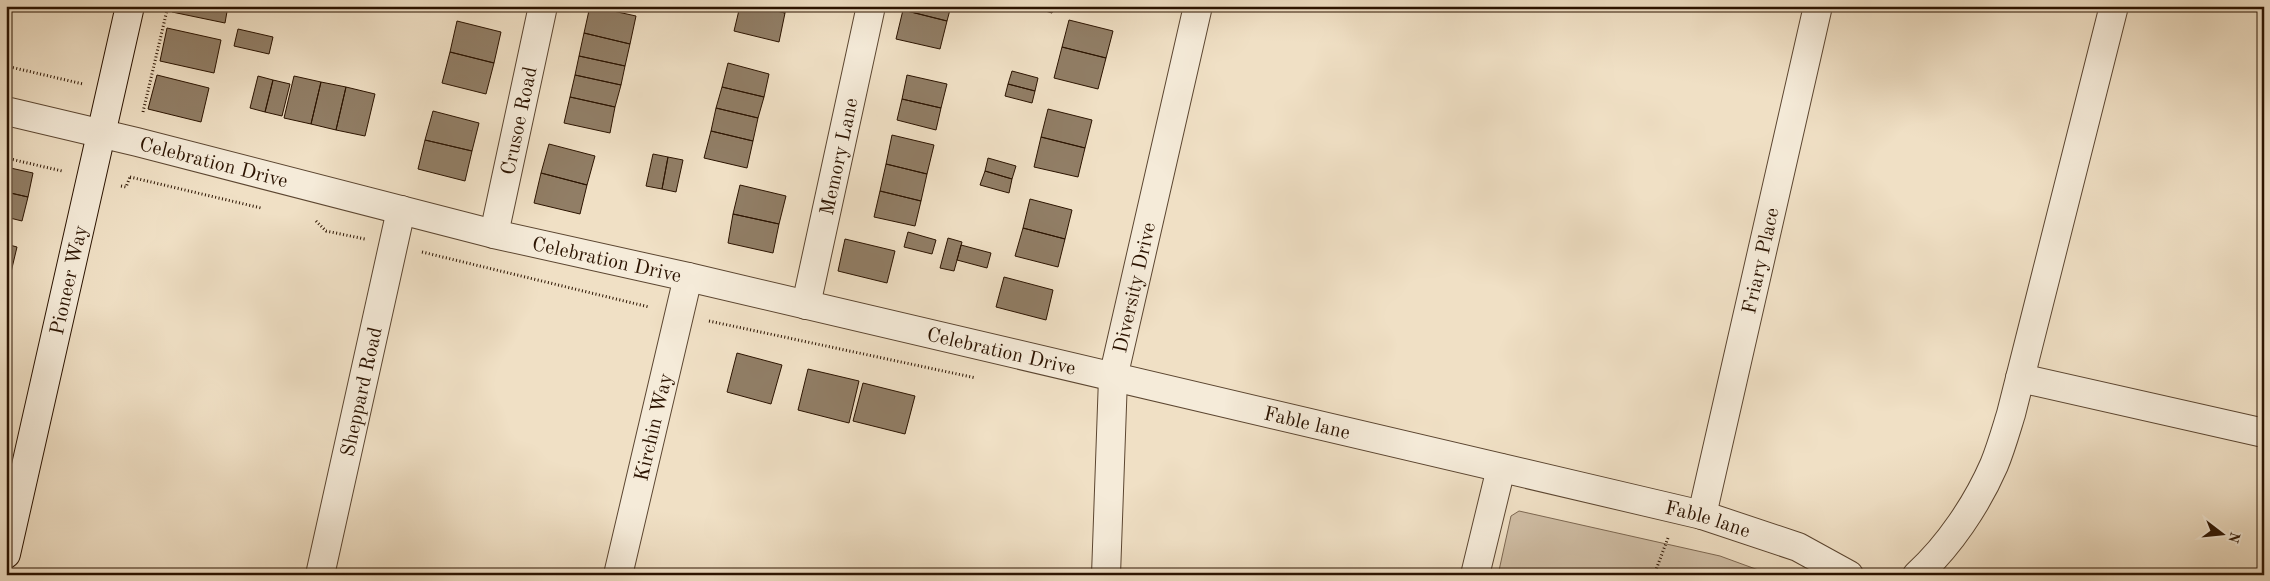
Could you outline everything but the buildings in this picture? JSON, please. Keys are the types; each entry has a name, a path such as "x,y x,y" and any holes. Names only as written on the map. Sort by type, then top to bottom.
{"street":[{"name":"Pioneer Way","path":"6,554 130,6"},
{"name":"Crusoe Road","path":"494,234 544,6"},
{"name":"Memory Lane","path":"806,305 871,6"},
{"name":"Diversity Drive","path":"1106,575 1113,378 1198,6"},
{"name":"Friary Place","path":"1689,512 1818,6"},
{"path":"1917,575 1934,559 1968,511 1994,465 2020,378 2114,6"},
{"name":"Celebration Drive","path":"6,112 101,134 494,234 688,277 1113,378"},
{"name":"Sheppard Road","path":"320,575 401,210"},
{"name":"Kirchin Way","path":"618,575 688,277"},
{"name":"Fable lane","path":"1113,378 1689,512 1798,547 1849,575"},
{"path":"2020,378 2264,433"},
{"path":"1475,575 1501,468"}],"path":[{"path":"143,113 168,6"},
{"path":"6,66 84,84"},
{"path":"130,177 270,210"},
{"path":"308,219 317,221 326,231 680,314 982,380"},
{"path":"1654,575 1666,544 1689,512"}],"shaded area":[{"path":"1519,511 1720,556 1772,575 1498,575 1511,516"}]}
